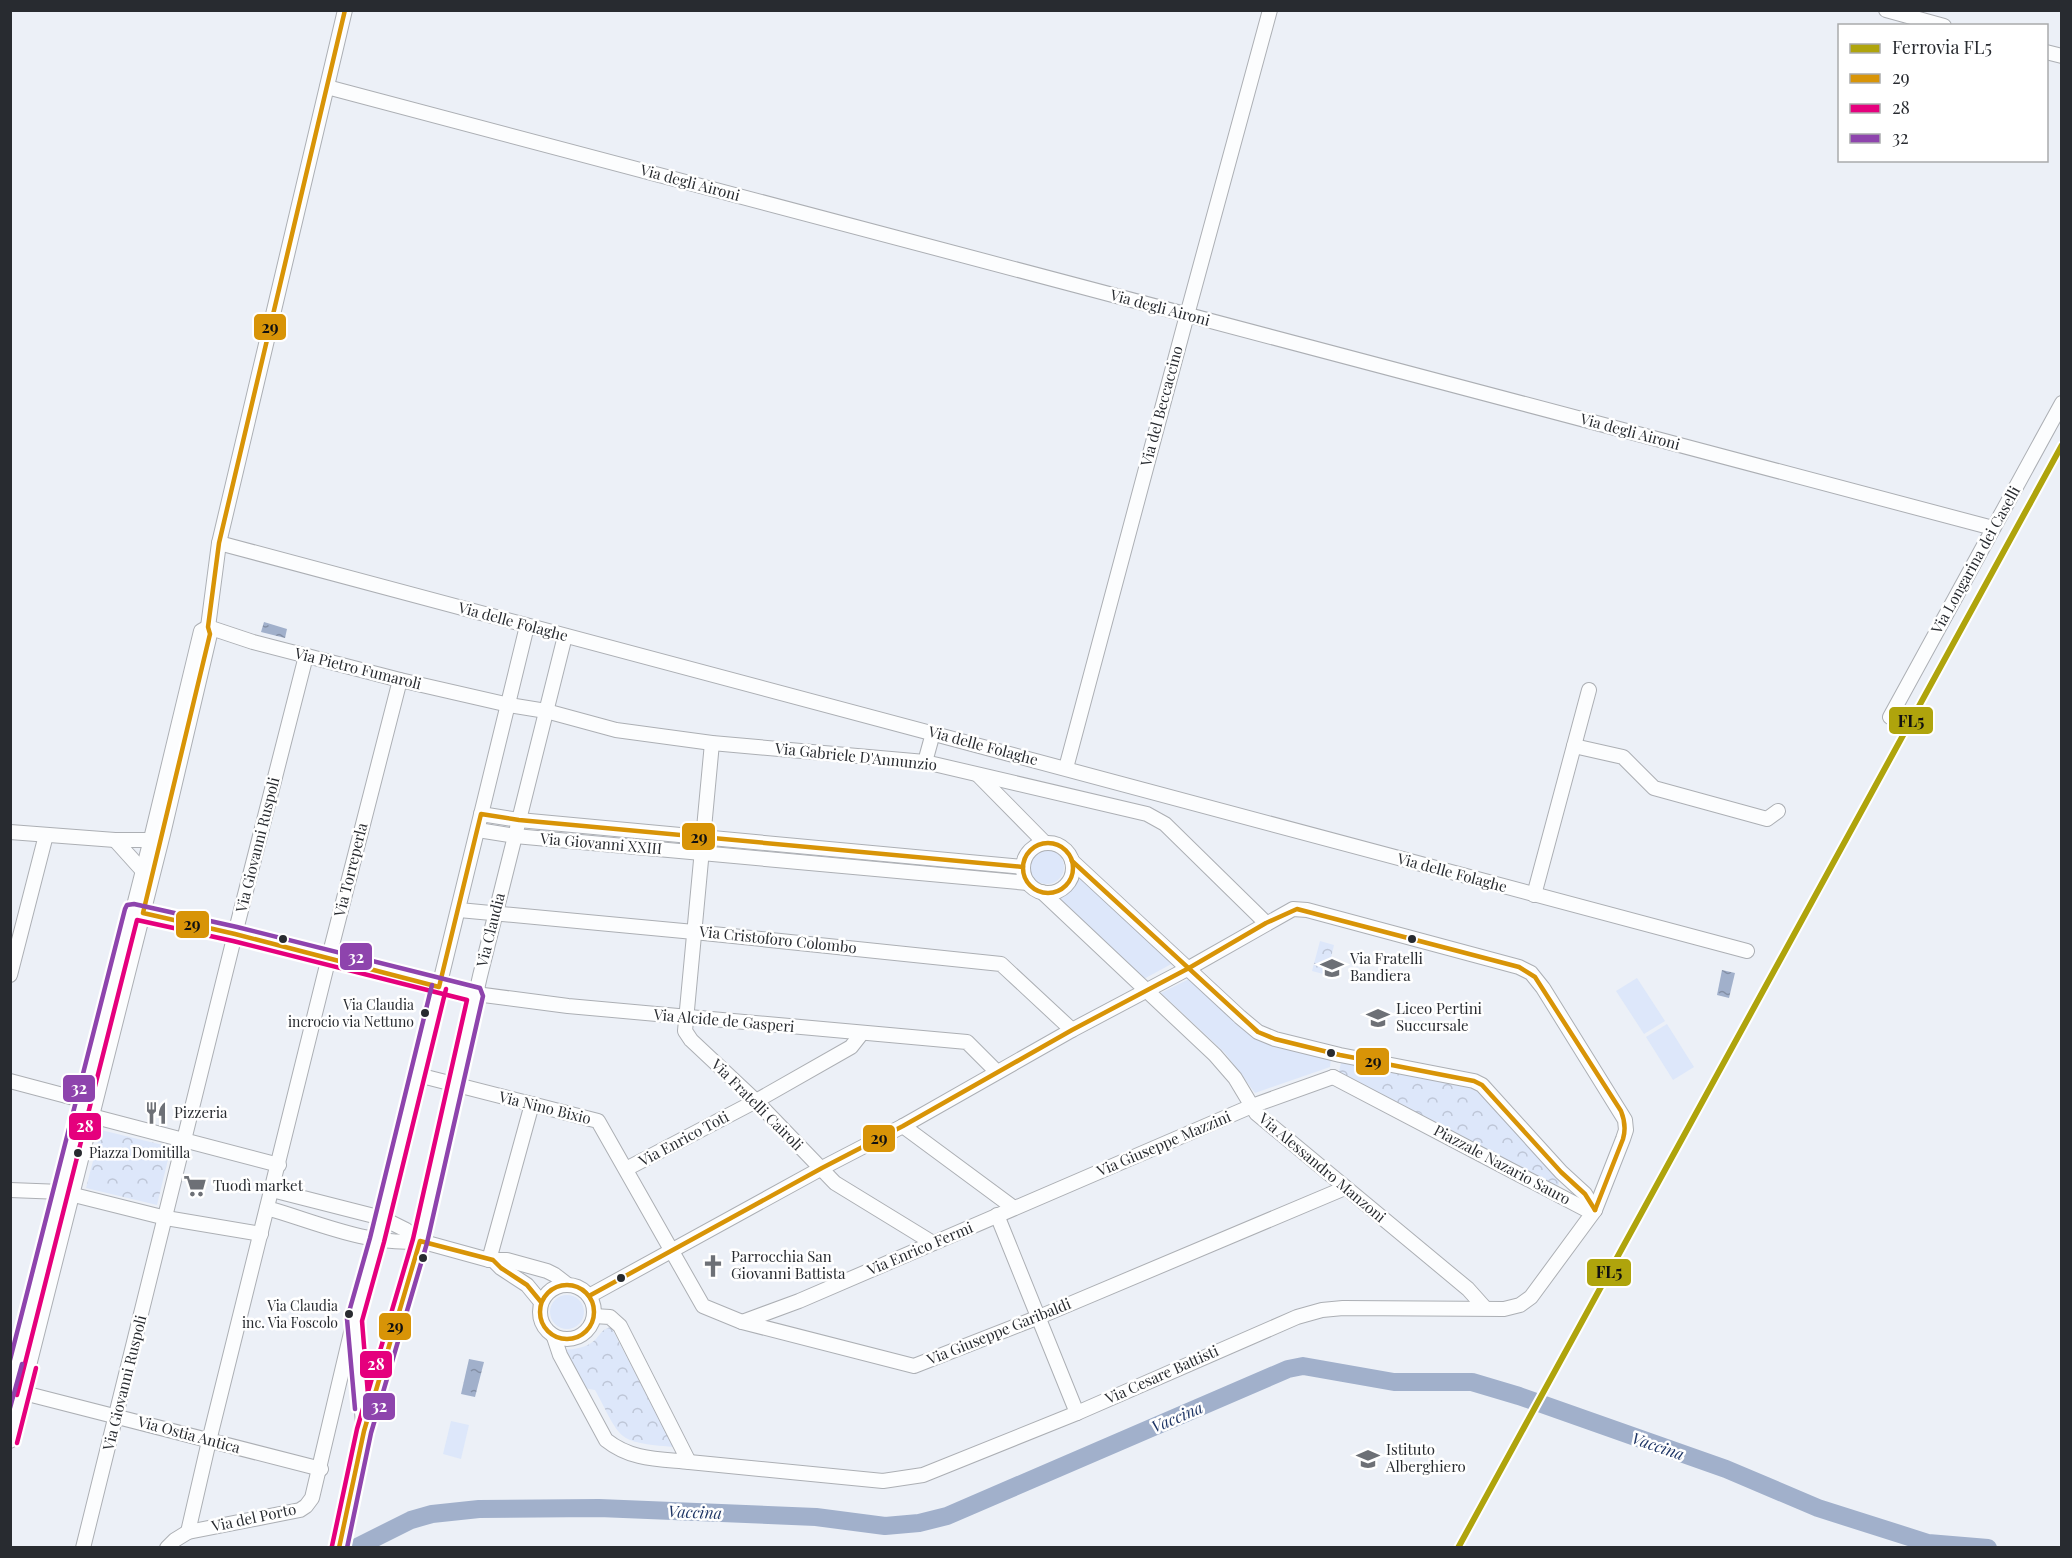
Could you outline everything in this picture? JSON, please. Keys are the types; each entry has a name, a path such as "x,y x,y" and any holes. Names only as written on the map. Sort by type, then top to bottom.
{"street":[{"path":"10,1441 14,1391 67,1193 156,840 201,631 208,627 219,543 345,10"},
{"name":"Via del Beccaccino","path":"1066,768 1270,10"},
{"path":"1886,10 1937,24"},
{"name":"Via degli Aironi","path":"327,87 1993,528"},
{"name":"Via Longarina dei Caselli","path":"1890,717 2061,403"},
{"name":"Via delle Folaghe","path":"219,543 1747,951"},
{"path":"321,1469 354,1320 418,1075 527,626"},
{"name":"Via Pietro Fumaroli","path":"208,627 306,656 509,705"},
{"name":"Via Claudia","path":"364,1431 420,1241 495,913 565,636"},
{"name":"Via Giovanni Ruspoli","path":"83,1548 306,656"},
{"name":"Via Torreperla","path":"261,1234 400,680"},
{"path":"1534,895 1589,690"},
{"name":"Via Gabriele D'Annunzio","path":"509,705 546,711 616,730 712,743 925,762 1154,817 1168,827 1266,923"},
{"path":"925,762 933,733"},
{"path":"686,1017 712,743"},
{"path":"1574,746 1623,757 1654,788 1767,819 1779,811"},
{"path":"978,775 1045,843"},
{"name":"Via Giovanni XXIII","path":"482,814 519,820 1023,867"},
{"name":"Via Giovanni XXIII","path":"478,830 515,836 1028,883"},
{"path":"10,832 145,842 156,840"},
{"path":"10,975 46,835"},
{"path":"115,840 142,870"},
{"path":"138,912 142,870 156,840"},
{"path":"1045,843 1052,843 1064,849 1072,861 1071,878 1059,890 1042,892 1028,883 1023,867 1027,854 1038,845 1045,843"},
{"path":"867,868 869,852"},
{"name":"Piazzale Nazario Sauro","path":"1072,861 1258,1032 1275,1039 1340,1055 1482,1085 1561,1172 1585,1194 1595,1209"},
{"name":"Via Alessandro Manzoni","path":"1042,892 1215,1055 1235,1078 1256,1113 1468,1288 1485,1308"},
{"path":"589,1296 903,1126 1266,923 1289,911 1302,909 1519,967 1531,973 1543,988 1625,1120 1626,1130 1623,1139 1595,1209"},
{"name":"Via Cristoforo Colombo","path":"459,910 1001,964 1072,1030"},
{"name":"Via Alcide de Gasperi","path":"138,912 329,957 439,987 476,994 568,1006 967,1042 997,1072"},
{"name":"Via Fratelli Cairoli","path":"686,1017 685,1031 691,1040 756,1101 836,1183 933,1242"},
{"name":"Via Enrico Toti","path":"626,1169 756,1101 851,1047 862,1033"},
{"path":"1333,1077 1340,1055"},
{"name":"Via Nino Bixio","path":"418,1075 598,1120 672,1251"},
{"name":"Piazzale Nazario Sauro","path":"1333,1077 1585,1209 1595,1209"},
{"name":"Via Giuseppe Mazzini","path":"997,1215 1252,1106 1333,1077"},
{"path":"10,1082 185,1140 279,1165"},
{"path":"491,1260 532,1104"},
{"path":"903,1126 1014,1208"},
{"name":"Via Giuseppe Garibaldi","path":"672,1251 703,1306 742,1322 914,1366 1039,1317 1345,1188"},
{"path":"10,1190 67,1193 166,1218 261,1234 209,1441 189,1532"},
{"path":"272,1190 382,1218 406,1230 420,1241"},
{"path":"267,1208 376,1240 420,1241 491,1260 507,1260 551,1272 568,1285 583,1290 589,1296 594,1309 594,1316 586,1332 571,1339 554,1337 548,1332 540,1318 542,1302 552,1289 568,1285"},
{"name":"Via Cesare Battisti","path":"554,1337 560,1355 606,1440 630,1455 883,1480 904,1479 923,1475 1077,1413 1280,1324 1314,1312 1343,1308 1514,1308 1527,1301 1595,1209"},
{"path":"997,1215 1077,1413"},
{"name":"Via Enrico Fermi","path":"742,1322 798,1301 997,1215"},
{"path":"491,1260 527,1285 542,1302"},
{"path":"594,1316 610,1317 618,1323 689,1462"},
{"path":"339,1548 364,1431 354,1320"},
{"name":"Via Ostia Antica","path":"14,1391 321,1469"},
{"name":"Via del Porto","path":"166,1548 189,1532 300,1510 312,1498 321,1469"}],"green space":[{"path":"1047,850 1059,855 1064,867 1059,879 1047,884 1035,879 1030,867 1035,855"},
{"path":"1076,872 1175,962 1142,980 1055,897 1069,888"},
{"path":"1320,941 1334,945 1327,975 1312,971"},
{"path":"1191,978 1247,1030 1331,1059 1330,1067 1255,1093 1225,1053 1161,993"},
{"path":"1637,978 1665,1021 1644,1034 1616,991"},
{"path":"1667,1024 1694,1067 1673,1080 1646,1037"},
{"path":"1342,1059 1475,1086 1559,1177 1559,1185 1554,1188 1338,1075"},
{"path":"101,1130 171,1147 157,1205 86,1188"},
{"path":"567,1295 579,1300 584,1312 579,1324 567,1329 555,1324 550,1312 555,1300"},
{"path":"611,1327 674,1447 641,1443 622,1435 610,1419 595,1390 584,1388 563,1350 585,1346"},
{"path":"451,1421 469,1425 461,1459 443,1454"}],"water":[{"path":"264,622 287,629 285,638 261,632"},
{"path":"1722,970 1735,973 1729,998 1717,995"},
{"path":"469,1359 484,1362 475,1397 461,1394"}],"waterway":[{"name":"Vaccina","path":"355,1548 411,1520 432,1514 479,1509 599,1508 816,1517 885,1526 919,1523 947,1516 1288,1369 1303,1366 1394,1382 1472,1382 1519,1396 1726,1469 1818,1508 1928,1543 1988,1548"}],"rail line":[{"name":"FL5","path":"1458,1548 2062,445"}],"transit line":[{"name":"29","path":"345,10 219,543 208,627 210,634 143,913 235,934 439,987 481,814 519,820 1023,867"},
{"name":"29","path":"1048,843 1057,845 1068,854 1073,868 1071,877 1062,888 1048,893 1039,891 1028,882 1023,868 1025,859 1034,848 1048,843"},
{"name":"29","path":"1072,861 1258,1032 1275,1039 1340,1055 1474,1081 1482,1085 1561,1172 1585,1194 1595,1210"},
{"name":"32","path":"10,1360 127,905 134,904 237,927 480,988 483,996 427,1243 371,1433 347,1548"},
{"name":"29","path":"589,1296 903,1126 1266,923 1297,909 1519,967 1535,977 1621,1111 1623,1118 1625,1128 1623,1139 1595,1210"},
{"name":"28","path":"17,1395 137,920 233,941 467,1000 413,1239 357,1429 332,1546"},
{"name":"32","path":"355,1409 347,1319 370,1238 432,985"},
{"name":"28","path":"369,1407 362,1321 384,1242 446,989"},
{"name":"29","path":"339,1548 364,1431 420,1241 493,1260 527,1285 541,1302"},
{"name":"29","path":"562,1285 572,1285 582,1289 590,1297 594,1312 590,1327 582,1335 572,1339 562,1339 552,1335 544,1327 540,1317 540,1307 544,1297 552,1289 562,1285"},
{"name":"32","path":"10,1408 22,1364"},
{"name":"28","path":"17,1443 36,1368"}],"place":[{"name":"Via Fratelli Bandiera","path":"1332,968"},
{"name":"Via Claudia incrocio via Nettuno","path":"425,1013"},
{"name":"Liceo Pertini Succursale","path":"1378,1018"},
{"name":"Pizzeria","path":"156,1113"},
{"name":"Piazza Domitilla","path":"78,1153"},
{"name":"Tuodì market","path":"195,1186"},
{"name":"Parrocchia San Giovanni Battista","path":"713,1266"},
{"name":"Via Claudia inc. Via Foscolo","path":"349,1314"},
{"name":"Istituto Alberghiero","path":"1368,1459"}]}
